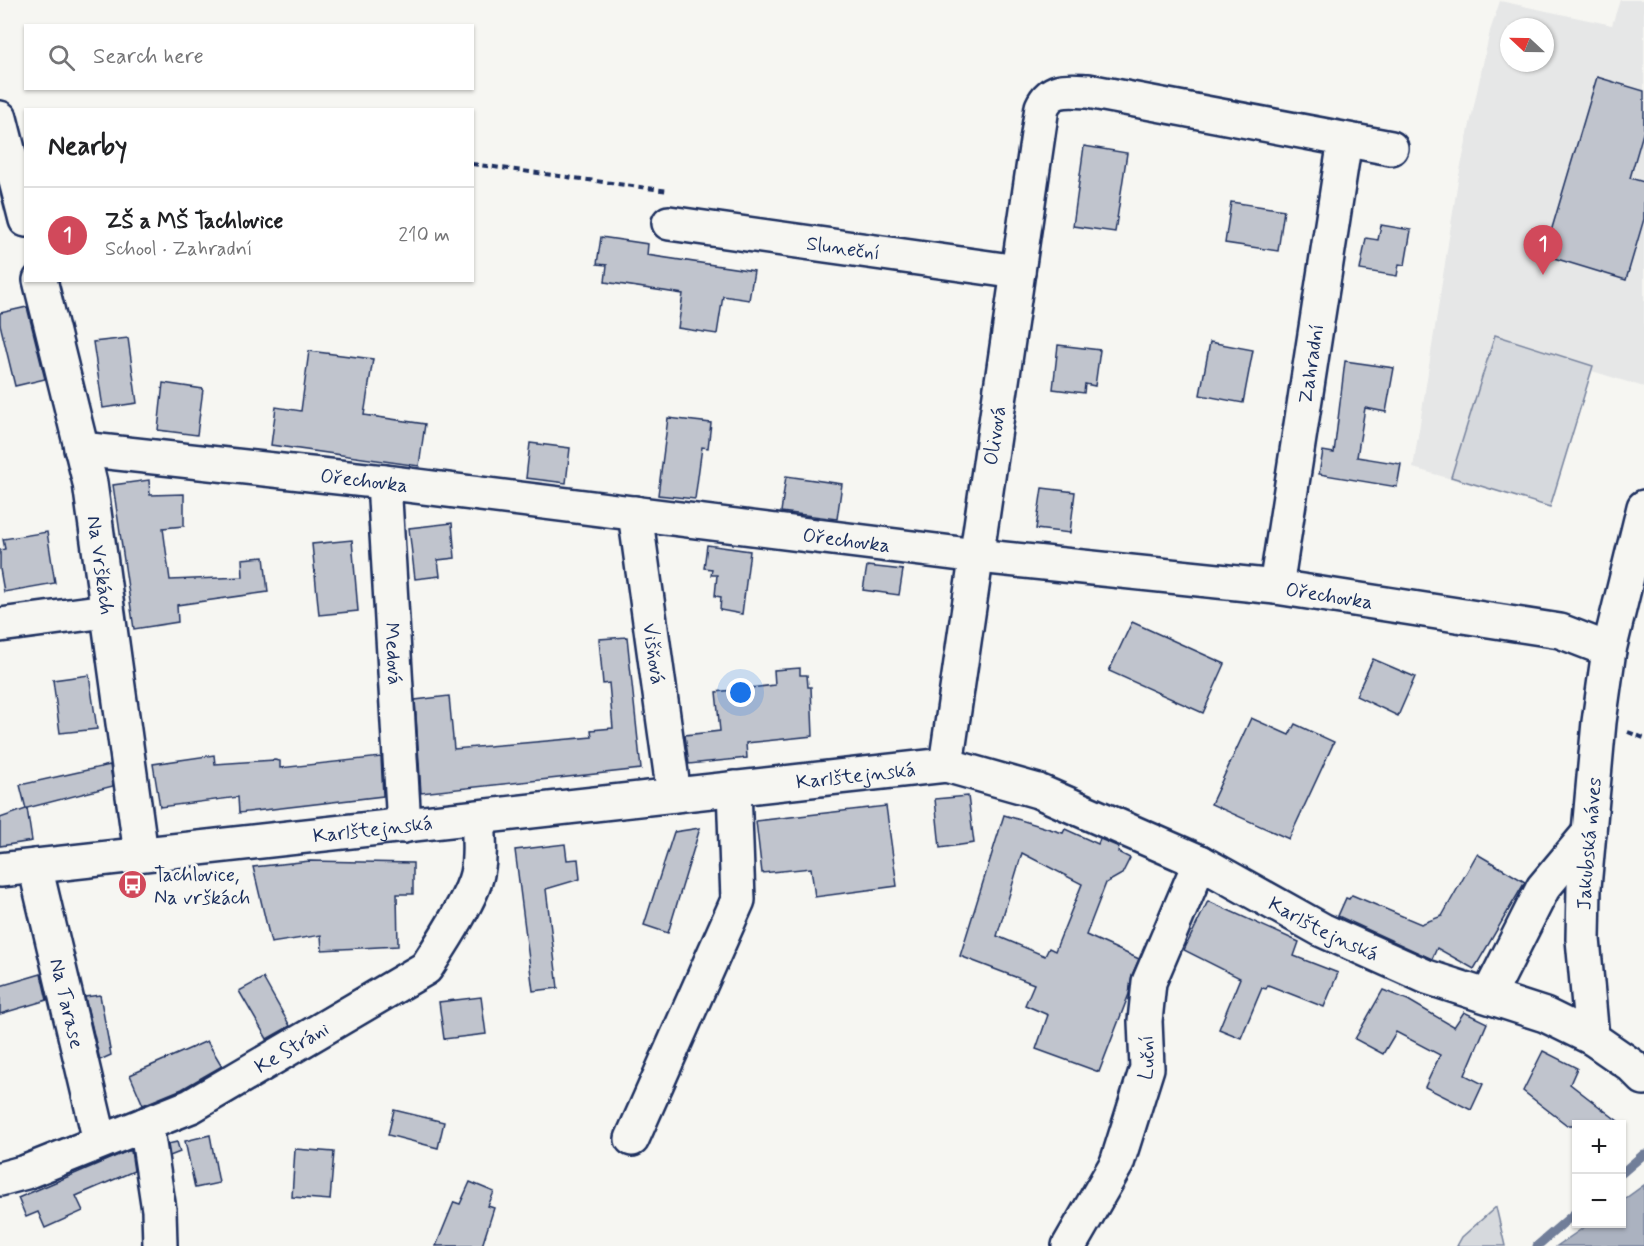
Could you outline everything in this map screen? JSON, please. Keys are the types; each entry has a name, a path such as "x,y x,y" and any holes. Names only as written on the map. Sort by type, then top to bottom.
{"street":[{"name":"Olivová","path":"946,765 1042,106 1047,97 1061,90 1088,90 1345,140"},
{"path":"0,118 24,212"},
{"path":"1345,140 1391,148"},
{"name":"Zahradní","path":"1276,587 1345,140"},
{"name":"Sluneční","path":"669,223 1018,272"},
{"name":"Na Vrškách","path":"40,282 90,483 141,854"},
{"name":"Ořechovka","path":"81,448 384,482 977,556 1276,587 1560,631 1609,650"},
{"name":"Medová","path":"384,482 404,825"},
{"name":"Jakubská náves","path":"1592,1038 1583,939 1588,833 1609,650 1644,507"},
{"name":"Višňová","path":"635,513 674,795"},
{"path":"0,625 106,611"},
{"name":"Karlštejnská","path":"0,870 946,765 1038,791 1200,862 1322,930 1427,977 1545,1015 1592,1038 1631,1065 1644,1078"},
{"path":"632,1139 738,900 734,788"},
{"name":"Ke Stráni","path":"0,1179 26,1172 191,1106 426,968 448,933 477,876 480,849 478,818"},
{"path":"1488,995 1543,888 1588,833"},
{"name":"Luční","path":"1068,1246 1117,1163 1147,1068 1145,1021 1149,982 1170,926 1200,862"},
{"name":"Na Tarase","path":"34,866 100,1141"},
{"path":"146,1124 159,1210 160,1246"}],"shaded area":[{"path":"1620,0 1644,0 1644,387 1592,371 1550,507 1413,468 1458,180 1490,31 1500,1 1612,25"},
{"path":"1495,335 1593,366 1550,507 1451,477"},
{"path":"1644,1185 1644,1246 1557,1246 1583,1228 1626,1228 1626,1198"},
{"path":"1496,1207 1505,1246 1457,1246 1462,1237"}],"building":[{"path":"1597,77 1644,91 1644,130 1630,178 1644,182 1644,219 1626,280 1544,255"},
{"path":"1084,146 1127,153 1115,232 1073,226"},
{"path":"1231,202 1284,210 1278,251 1225,243"},
{"path":"1381,225 1411,230 1405,265 1399,264 1397,276 1360,270 1366,238 1378,240"},
{"path":"601,237 648,244 647,255 754,271 749,300 723,296 717,334 678,328 683,294 605,282 607,265 597,264"},
{"path":"27,307 45,379 15,386 0,324 0,313"},
{"path":"128,338 137,403 103,408 93,342"},
{"path":"1210,342 1253,350 1243,403 1200,395"},
{"path":"1058,345 1100,350 1095,386 1085,384 1084,393 1053,389"},
{"path":"309,351 373,359 364,415 425,424 419,466 271,445 276,407 301,411"},
{"path":"1345,361 1394,368 1386,412 1365,408 1357,457 1401,464 1397,487 1319,474 1323,451 1334,453"},
{"path":"163,383 203,389 197,435 158,430"},
{"path":"668,418 711,423 708,448 702,447 695,499 658,495"},
{"path":"530,443 570,448 566,483 526,478"},
{"path":"786,476 842,484 837,519 781,512"},
{"path":"149,480 150,495 184,494 184,526 163,528 170,580 243,577 242,559 264,557 268,592 177,605 178,622 134,629 113,485"},
{"path":"1042,488 1075,492 1070,533 1036,529"},
{"path":"452,523 455,558 438,560 440,576 415,579 409,528"},
{"path":"47,532 55,583 4,592 0,569 0,550 5,549 3,539"},
{"path":"352,540 358,611 319,615 312,544"},
{"path":"707,545 750,551 742,614 720,610 721,597 715,596 717,575 711,575 712,569 704,568"},
{"path":"867,566 903,570 899,595 863,590"},
{"path":"1132,622 1225,664 1203,713 1109,671"},
{"path":"627,637 641,769 421,793 415,700 449,696 454,749 592,737 591,730 613,728 609,683 603,684 599,639"},
{"path":"1373,659 1415,677 1398,716 1356,696"},
{"path":"800,668 800,675 807,675 808,687 811,687 813,736 746,743 747,758 689,764 685,735 720,731 716,692 775,685 774,670"},
{"path":"89,675 97,729 60,733 53,680"},
{"path":"1251,718 1289,735 1295,724 1334,742 1289,839 1211,804"},
{"path":"214,755 215,764 275,760 280,761 280,768 381,757 383,796 239,813 238,797 160,807 153,764"},
{"path":"110,765 113,786 27,808 32,841 0,846 0,818 26,809 20,785"},
{"path":"968,796 974,843 940,848 935,799"},
{"path":"886,806 897,886 815,897 811,868 762,873 756,821"},
{"path":"1004,815 1063,833 1065,829 1098,844 1100,839 1119,847 1118,852 1130,858 1122,874 1106,883 1086,935 1139,959 1132,975 1129,994 1099,1072 1036,1049 1048,1015 1025,1005 1034,984 960,956","holes":["1022,853 1082,884 1055,951 1049,948 1045,956 997,936"]},
{"path":"700,828 668,933 644,925 674,832"},
{"path":"565,844 567,860 578,859 580,879 546,889 558,988 533,991 515,850"},
{"path":"1477,854 1525,882 1474,969 1437,948 1432,959 1338,916 1346,898 1349,899 1352,895 1421,924 1442,916"},
{"path":"310,861 413,863 413,894 397,894 398,946 322,950 321,935 271,943 253,867"},
{"path":"1208,901 1299,942 1294,956 1338,973 1324,1007 1268,985 1266,989 1262,988 1241,1038 1219,1029 1240,978 1184,950"},
{"path":"41,974 47,1000 0,1014 0,986"},
{"path":"263,978 290,1026 267,1039 239,991"},
{"path":"1383,990 1408,1000 1454,1027 1464,1012 1487,1023 1465,1075 1483,1084 1471,1110 1425,1087 1440,1055 1396,1032 1383,1054 1355,1039"},
{"path":"100,995 111,1055 100,1060 85,997"},
{"path":"481,997 486,1034 444,1039 439,1002"},
{"path":"207,1041 222,1066 182,1089 143,1105 130,1075"},
{"path":"1543,1051 1577,1068 1570,1084 1617,1120 1572,1120 1572,1125 1567,1125 1523,1091"},
{"path":"394,1110 444,1122 438,1148 388,1135"},
{"path":"210,1135 219,1183 195,1188 185,1141"},
{"path":"177,1142 180,1152 170,1156 168,1144"},
{"path":"295,1149 334,1152 330,1200 292,1197"},
{"path":"131,1151 134,1171 76,1196 83,1211 45,1228 38,1212 26,1217 18,1198"},
{"path":"470,1182 494,1192 488,1206 494,1208 482,1246 436,1246 454,1202 460,1204"}],"waterway":[{"path":"1626,1170 1644,1154"},
{"path":"1537,1246 1572,1215"}],"place":[{"name":"ZŠ a MŠ Tachlovice","path":"1543,275"},
{"name":"Tachlovice, Na vrškách","path":"133,885"}]}
